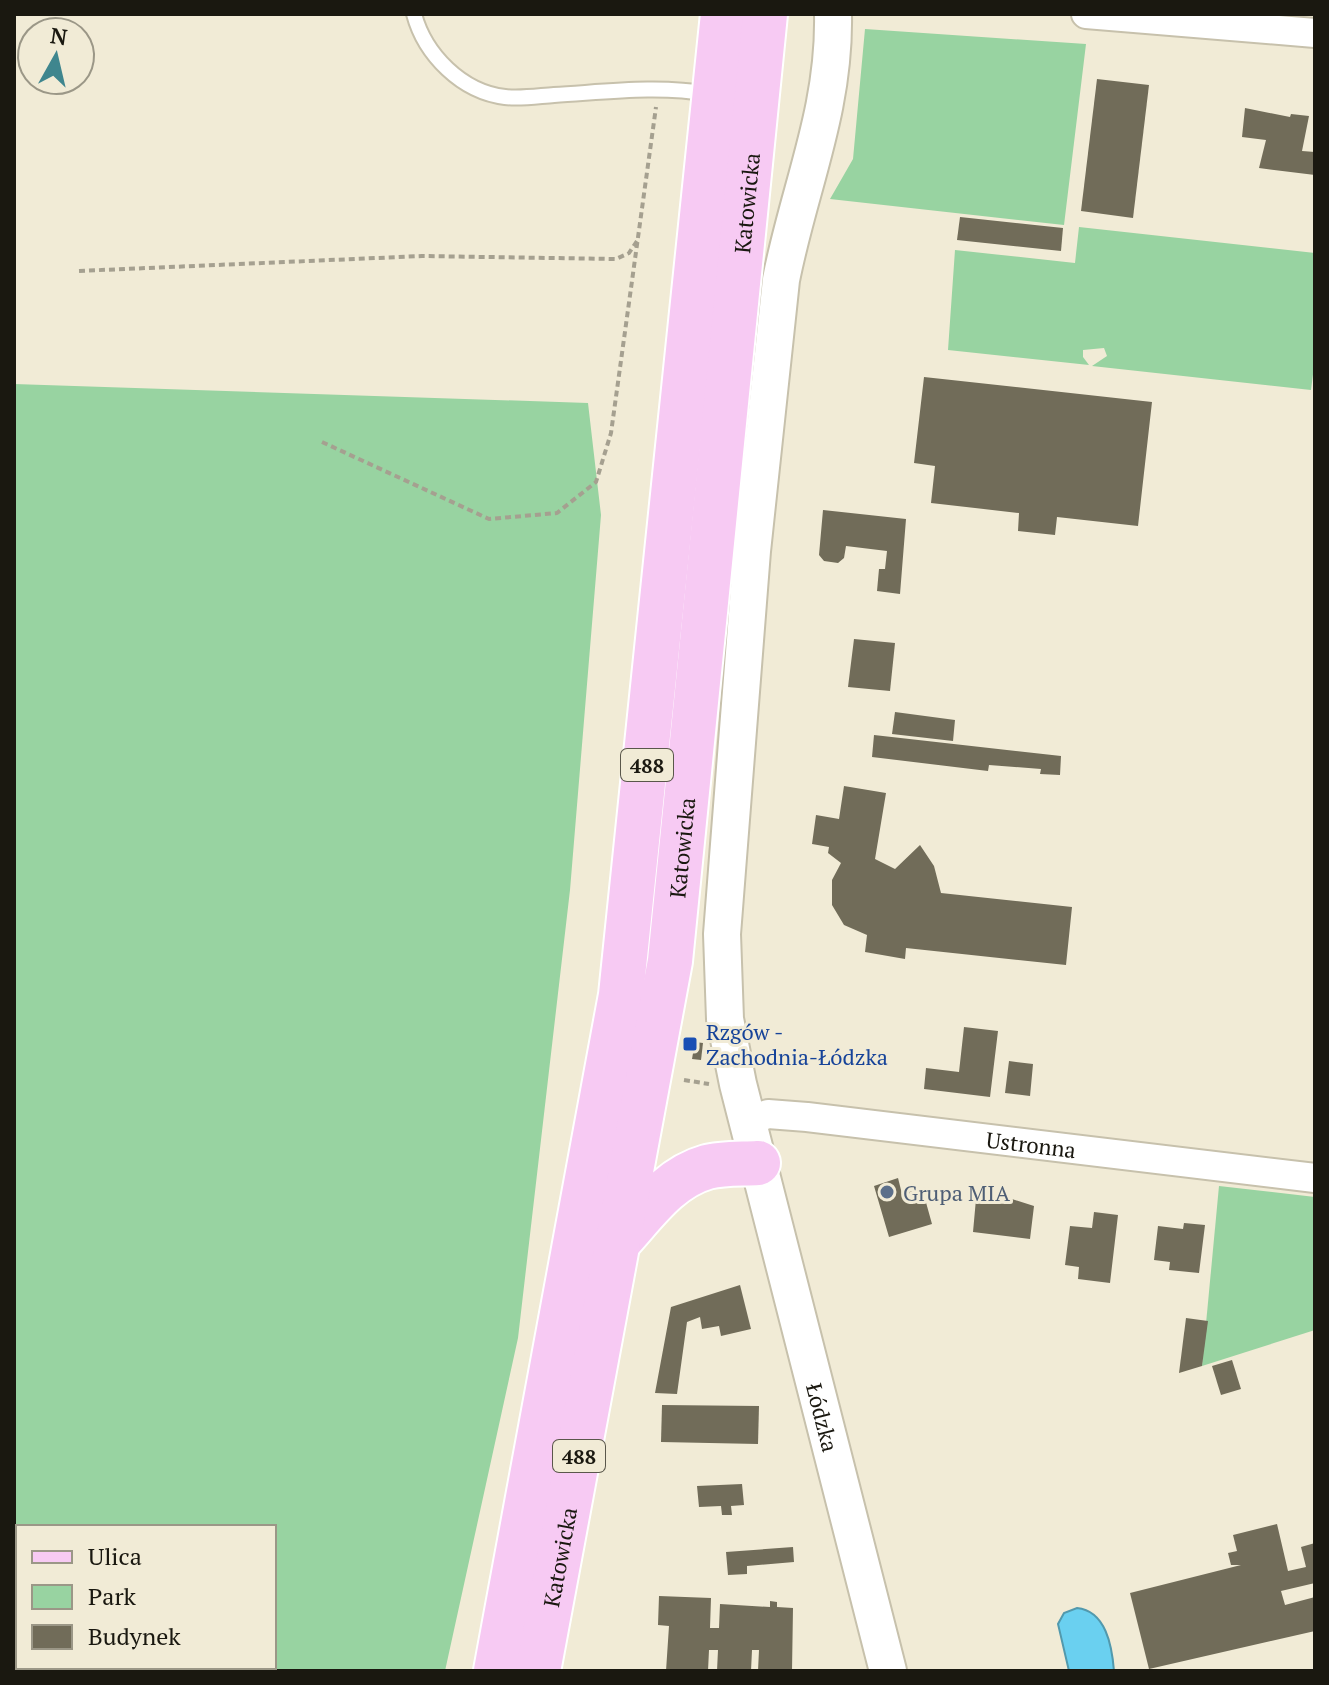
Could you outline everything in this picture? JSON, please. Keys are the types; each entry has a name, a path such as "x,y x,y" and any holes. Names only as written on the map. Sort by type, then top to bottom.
{"main road":[{"name":"Katowicka","path":"496,1671 621,995 723,14"},
{"name":"Katowicka","path":"538,1671 670,961 765,14"},
{"path":"620,1240 662,1193 683,1178 707,1167 758,1163"}],"street":[{"name":"Łódzka","path":"833,14 821,132 781,280 733,761 722,975 725,1019 758,1163 888,1671"},
{"path":"1086,14 1315,33"},
{"name":"Ustronna","path":"748,1121 768,1114 807,1117 1315,1178"}],"lane":[{"path":"414,14 439,61 471,88 506,97 658,89 713,94"}],"path":[{"path":"322,442 489,519 557,513 596,482 611,433 658,89"},
{"path":"79,271 422,256 616,259 629,253 638,240"}],"green space":[{"path":"865,29 1086,44 1064,225 830,199 853,159"},
{"path":"1079,227 1315,253 1315,359 1311,390 1092,366 1107,356 1104,348 1083,350 1083,357 1089,365 948,350 955,250 1075,263"},
{"path":"14,384 588,403 601,515 570,890 518,1338 445,1671 14,1671"},
{"path":"1219,1186 1315,1197 1315,1330 1202,1366"}],"water":[{"path":"1077,1608 1095,1616 1106,1631 1114,1671 1069,1671 1058,1624 1064,1613"}],"building":[{"path":"1097,79 1149,85 1133,218 1081,211"},
{"path":"1245,108 1290,117 1291,114 1309,116 1302,151 1315,152 1315,175 1259,168 1266,140 1242,137"},
{"path":"960,217 1063,228 1061,251 957,240"},
{"path":"924,377 1152,402 1138,526 1057,517 1055,535 1018,531 1019,513 931,503 935,466 914,463"},
{"path":"823,510 906,519 900,594 877,591 879,569 885,569 887,551 846,546 844,558 838,563 824,561 819,555"},
{"path":"854,639 895,643 890,691 848,687"},
{"path":"895,712 955,720 953,741 892,734"},
{"path":"874,735 1061,756 1060,775 1040,774 1041,769 989,765 988,771 872,757"},
{"path":"844,786 886,793 875,859 895,869 920,845 934,866 941,893 1072,907 1066,965 906,948 905,959 865,952 867,935 844,925 832,905 832,880 841,863 828,853 829,847 812,844 816,815 839,819"},
{"path":"964,1027 998,1031 990,1097 924,1089 926,1068 959,1072"},
{"path":"695,1042 703,1043 701,1060 692,1059"},
{"path":"1009,1061 1033,1064 1030,1096 1005,1093"},
{"path":"898,1178 902,1194 922,1188 932,1224 889,1237 874,1186"},
{"path":"1009,1198 1034,1206 1030,1239 973,1232 976,1199 1008,1203"},
{"path":"1094,1212 1118,1215 1110,1283 1078,1279 1079,1267 1065,1265 1070,1226 1092,1228"},
{"path":"1184,1223 1205,1225 1199,1273 1169,1270 1170,1262 1154,1260 1158,1226 1183,1229"},
{"path":"740,1285 751,1329 721,1336 719,1326 702,1329 700,1317 687,1322 677,1394 655,1393 671,1307"},
{"path":"1186,1318 1208,1321 1202,1366 1179,1373"},
{"path":"1232,1360 1241,1389 1221,1395 1212,1366"},
{"path":"662,1405 759,1406 758,1444 661,1442"},
{"path":"742,1484 744,1505 731,1506 732,1515 722,1515 721,1506 699,1507 697,1486"},
{"path":"1277,1524 1288,1571 1306,1567 1301,1547 1315,1543 1315,1583 1281,1591 1285,1605 1315,1597 1315,1631 1149,1669 1130,1593 1241,1565 1231,1565 1228,1553 1237,1551 1233,1535"},
{"path":"793,1547 794,1562 747,1566 747,1574 728,1575 726,1552"},
{"path":"659,1596 711,1598 710,1628 719,1628 720,1604 770,1607 770,1601 777,1602 777,1607 793,1608 792,1671 758,1671 759,1650 752,1650 751,1671 717,1671 718,1650 709,1650 708,1671 666,1671 669,1626 658,1625"}],"place":[{"name":"Rzgów - Zachodnia-Łódzka","path":"690,1044"},
{"name":"Grupa MIA","path":"887,1192"}]}
